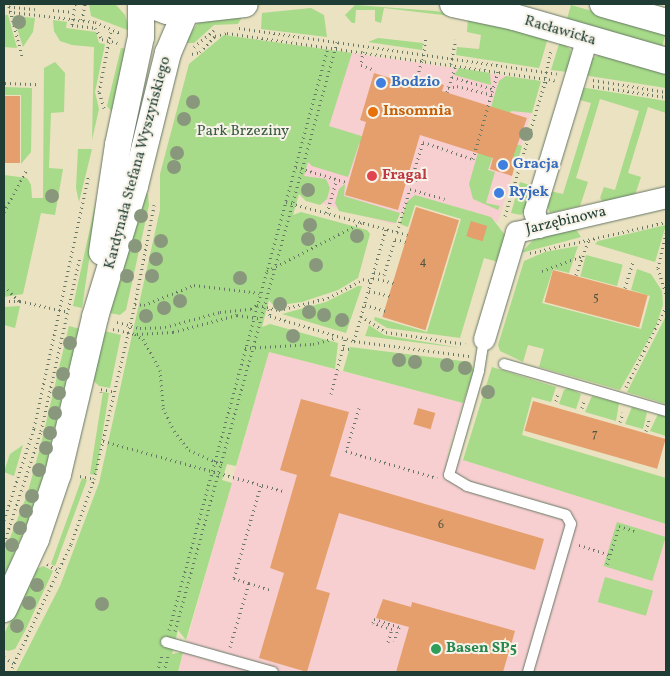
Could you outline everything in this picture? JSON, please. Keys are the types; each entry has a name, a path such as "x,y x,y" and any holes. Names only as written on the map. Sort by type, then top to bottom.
{"street":[{"name":"Kardynała Stefana Wyszyńskiego","path":"5,605 36,539 58,474 85,315 141,37 141,4"},
{"path":"147,4 167,11 245,4"},
{"name":"Racławicka","path":"453,4 587,38 666,61"},
{"path":"604,4 666,22"},
{"name":"Kardynała Stefana Wyszyńskiego","path":"85,315 135,186 168,53 193,8"},
{"path":"539,227 534,212 587,38"},
{"name":"Jarzębinowa","path":"482,349 516,232 666,197"}],"lane":[{"path":"482,349 449,475 467,486 566,515 572,524 528,672"},
{"path":"504,364 666,411"},
{"path":"169,642 273,672"}],"path":[{"path":"75,4 72,25 95,28 102,39 117,42"},
{"path":"82,20 85,4"},
{"path":"4,6 35,9"},
{"path":"8,6 22,56"},
{"path":"53,10 74,12"},
{"path":"4,11 104,24 112,31 99,97 107,112"},
{"path":"188,47 198,46 220,27"},
{"path":"229,27 545,72 574,80 666,98"},
{"path":"186,56 200,52 215,36 224,32 545,78 666,92"},
{"path":"415,86 424,54 426,36"},
{"path":"456,39 452,58 454,65 452,78 447,90 457,86 492,96"},
{"path":"157,672 169,642 220,473 337,42"},
{"path":"164,672 169,642 214,463 328,47"},
{"path":"505,217 542,92 545,72 552,48"},
{"path":"364,52 361,66 375,70"},
{"path":"417,180 412,178 423,142 473,159 498,71"},
{"path":"452,78 492,89"},
{"path":"5,83 38,84"},
{"path":"4,520 34,428 91,164"},
{"path":"296,167 346,182"},
{"path":"4,212 27,169"},
{"path":"327,213 337,179"},
{"path":"397,232 410,189 445,199"},
{"path":"11,672 71,544 104,441 135,304 154,198"},
{"path":"286,202 408,235"},
{"path":"526,254 666,222"},
{"path":"267,271 362,223"},
{"path":"354,341 386,229"},
{"path":"666,233 658,268 666,295"},
{"path":"374,272 384,275 395,239 406,242"},
{"path":"576,275 589,239"},
{"path":"4,543 38,440 82,247"},
{"path":"542,271 582,256"},
{"path":"625,288 633,261"},
{"path":"257,305 280,310 312,303 363,278 394,283"},
{"path":"135,304 144,305 194,284 260,293"},
{"path":"4,286 20,301"},
{"path":"369,291 390,296"},
{"path":"4,301 20,301 85,315"},
{"path":"130,325 165,327 220,312 252,309 257,305"},
{"path":"365,305 386,311"},
{"path":"620,397 666,307"},
{"path":"270,308 270,316 354,341 482,349"},
{"path":"135,334 173,332 228,316 261,319"},
{"path":"361,316 386,332 462,344"},
{"path":"128,332 143,339 158,363 163,408 174,431 189,450 222,465"},
{"path":"245,348 313,344 338,337"},
{"path":"331,394 345,339"},
{"path":"343,348 349,349"},
{"path":"4,354 9,355"},
{"path":"359,408 346,451 441,480"},
{"path":"104,441 283,491"},
{"path":"261,485 234,578 272,590"},
{"path":"607,564 618,526 634,531"},
{"path":"566,541 610,555"},
{"path":"227,659 249,583"},
{"path":"388,642 392,629 373,623 374,619 399,627 394,640"},
{"path":"4,657 15,664"}],"shaded area":[{"path":"352,53 541,81 498,222 407,202 403,214 400,213 396,223 392,224 302,198 299,193 336,58"},
{"path":"269,352 463,403 447,455 666,524 666,672 178,672"}],"green space":[{"path":"89,4 116,5 125,15 130,31 91,16"},
{"path":"355,5 435,11 469,17 548,38 539,68 456,55 457,47 479,49 481,35 467,32 468,18 384,8 381,23 375,21 375,10 356,10 355,23 352,23 345,15"},
{"path":"571,5 666,32 661,50 566,22"},
{"path":"311,8 324,15 327,37 261,29 262,13"},
{"path":"4,15 8,15 17,48 4,47"},
{"path":"243,15 238,24 214,25 194,43 183,43 198,23"},
{"path":"13,16 35,18 33,32 23,47"},
{"path":"53,20 67,22 66,28 96,32 99,43 105,44 95,92 99,109 92,140 94,47 72,45 60,41 54,31"},
{"name":"Park Brzeziny","path":"224,35 352,53 329,126 397,147 394,154 359,144 348,177 312,166 308,162 304,176 326,179 330,188 327,199 320,205 306,201 299,194 293,215 301,212 367,230 370,234 358,278 338,290 302,302 274,306 269,300 262,327 270,324 338,343 335,369 269,352 236,466 227,464 222,480 232,483 186,640 178,630 172,654 183,652 178,672 16,672 60,586 99,483 160,210 160,174 189,64"},
{"path":"378,38 423,43 422,50 368,42"},
{"path":"560,41 571,50 568,72 551,70"},
{"path":"121,48 128,49 113,113 107,106"},
{"path":"598,55 666,72 666,88 583,75 589,60"},
{"path":"55,62 65,73 64,112 51,113 49,168 63,169 55,215 41,213 23,294 4,297 4,175 27,178 31,185 32,198 43,198 44,68"},
{"path":"459,68 490,73 491,85 454,75"},
{"path":"506,76 541,81 532,113 511,111 501,139 522,146 518,160 494,153 488,170 495,172 486,203 500,206 498,210 473,199 469,184 499,81"},
{"path":"4,87 32,88 31,152 21,164 21,95 4,95"},
{"path":"580,87 666,101 666,113 648,107 628,173 641,177 635,195 603,202 600,198 604,187 615,190 639,111 600,99 576,178 588,182 580,206 550,213 547,206 550,191 563,194 591,103 576,99"},
{"path":"78,149 92,149 79,202 76,188"},
{"path":"520,182 533,186 526,209 521,215 511,213"},
{"path":"345,184 344,196 400,213 396,223 339,211 335,203 339,189"},
{"path":"99,192 82,308 73,306"},
{"path":"144,193 148,194 149,205 126,310 120,315 110,313"},
{"path":"415,195 491,217 505,235 498,262 484,258 460,338 387,328 374,320 375,317 427,332 461,219 415,205 408,227 400,224 407,202"},
{"path":"666,225 655,262 595,244 598,241"},
{"path":"575,228 581,237 521,253 535,238"},
{"path":"578,246 569,273 553,269 542,303 641,329 650,296 631,290 637,269 651,274 662,291 663,305 656,326 620,390 539,367 544,349 528,345 523,362 500,351 498,345 524,261 545,252"},
{"path":"586,255 623,265 617,286 580,276"},
{"path":"358,286 362,286 346,333 282,314 326,302"},
{"path":"20,306 15,328 4,325 4,307"},
{"path":"666,316 666,404 627,392"},
{"path":"369,325 384,335 461,348 365,336"},
{"path":"69,326 80,329 58,429 38,500 4,577 4,553 27,495"},
{"path":"104,331 121,335 110,388 99,386 93,380"},
{"path":"350,347 470,362 474,370 463,403 343,371"},
{"path":"492,367 556,387 551,402 532,397 522,435 666,478 666,524 463,460"},
{"path":"568,388 581,394 576,409 559,404 564,390"},
{"path":"103,392 109,393 96,475 90,474"},
{"path":"592,396 619,403 616,421 585,412"},
{"path":"632,407 647,412 643,429 625,424"},
{"path":"658,414 666,417 666,436 650,431"},
{"path":"23,445 14,476 4,472 10,454"},
{"path":"82,478 87,480 55,566 51,564"},
{"path":"617,522 666,537 652,581 604,566"},
{"path":"43,566 53,571 15,649 8,651 4,649 4,634 35,570"},
{"path":"605,577 653,591 646,616 598,602"}],"building":[{"path":"374,73 421,88 424,79 444,85 442,91 527,118 512,160 516,161 512,176 490,169 493,158 420,135 398,210 345,195 366,122 360,120"},
{"path":"4,96 20,96 20,163 4,163"},
{"path":"416,207 459,220 425,330 382,317"},
{"path":"471,221 487,226 483,241 466,236"},
{"path":"553,270 648,295 639,327 544,302"},
{"path":"301,399 349,412 330,476 544,539 535,570 339,513 316,589 330,593 307,672 259,658 284,573 270,568 297,475 280,470"},
{"path":"533,401 666,439 657,469 524,431"},
{"path":"418,408 435,413 431,429 413,424"},
{"path":"383,599 411,607 412,602 515,631 503,672 396,672 409,627 376,618"}],"place":[{"name":"Bodzio","path":"381,83"},
{"name":"Insomnia","path":"373,112"},
{"name":"Gracja","path":"503,165"},
{"name":"Fragal","path":"372,176"},
{"name":"Ryjek","path":"499,193"},
{"name":"Basen SP5","path":"436,649"}]}
